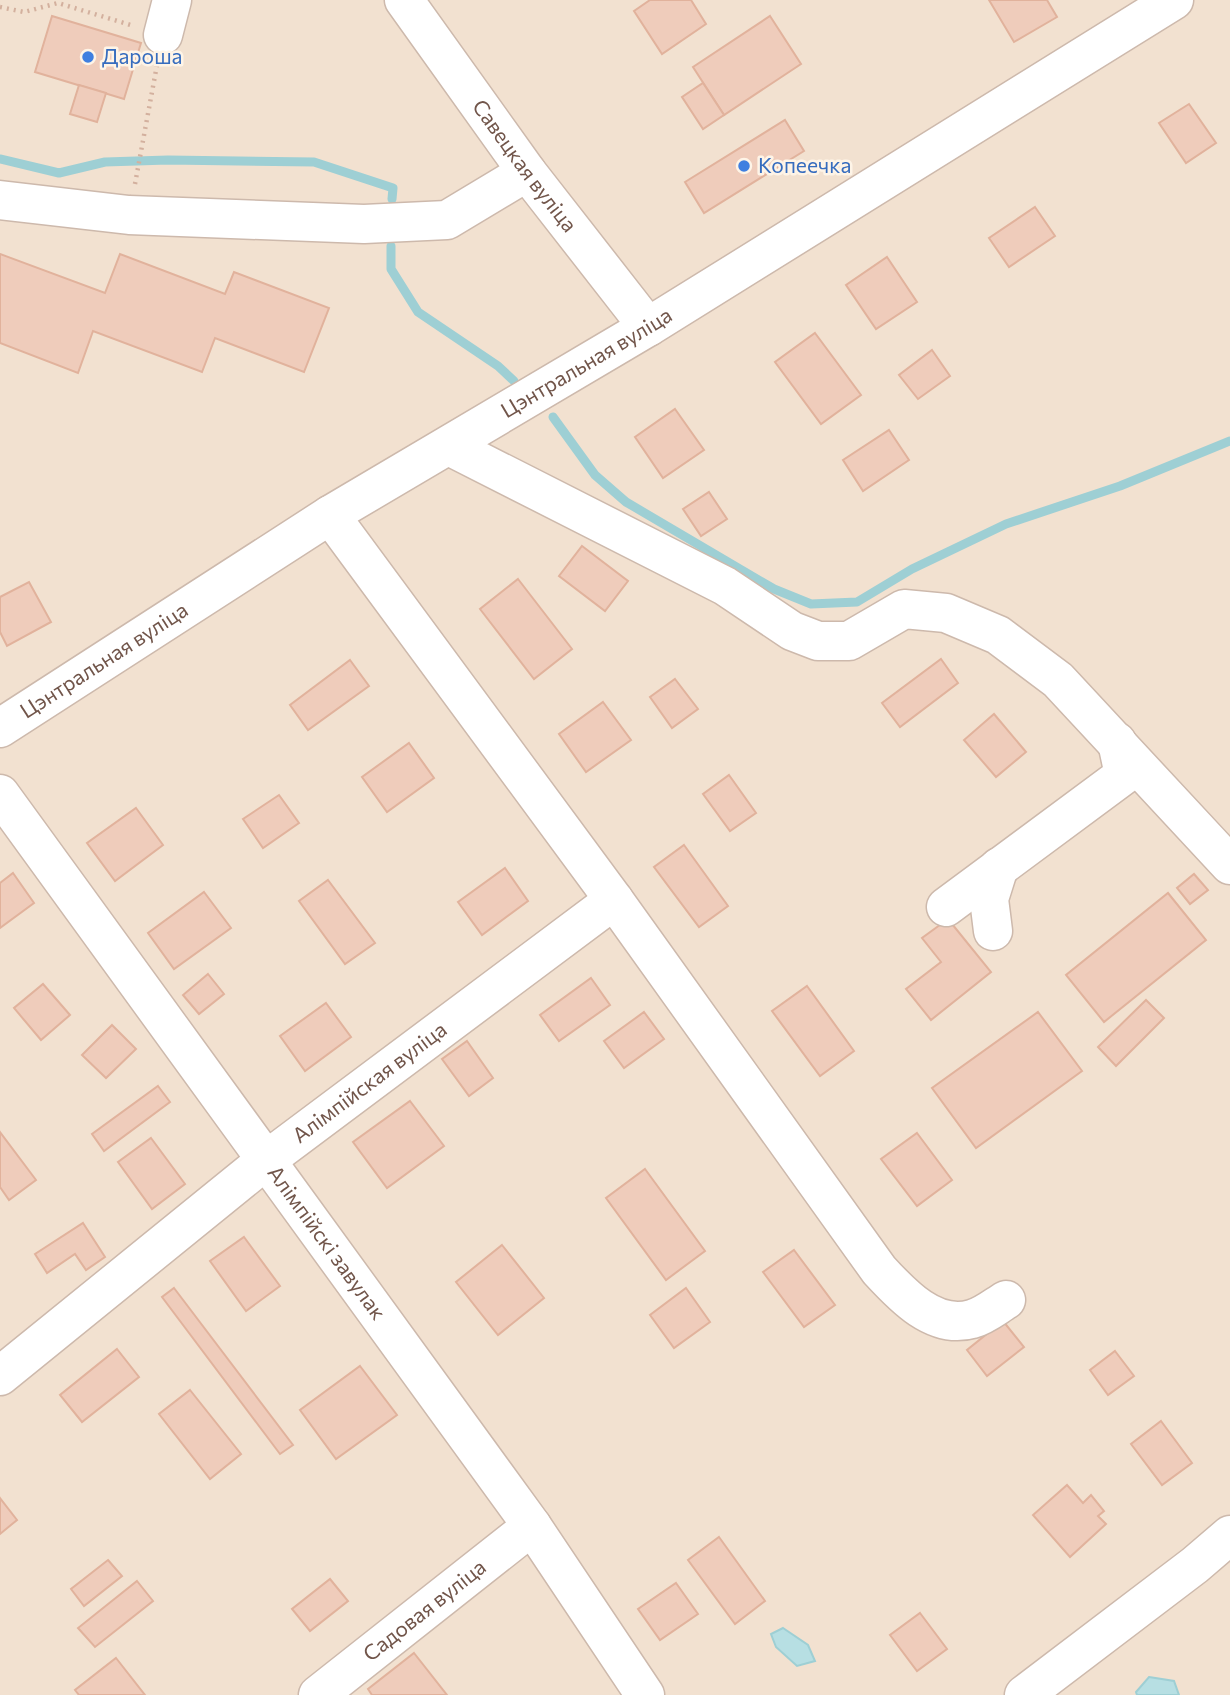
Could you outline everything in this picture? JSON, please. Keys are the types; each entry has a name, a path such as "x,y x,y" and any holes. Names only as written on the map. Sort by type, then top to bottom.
{"street":[{"name":"Савецкая вуліца","path":"404,0 527,172 648,327"},
{"name":"Цэнтральная вуліца","path":"0,728 330,515 648,327 1174,0"},
{"path":"0,200 129,215 364,224 447,220 527,172"},
{"path":"449,446 725,586 792,631 818,641 849,641 904,609 946,613 998,635 1058,680 1230,865"},
{"path":"330,515 614,900 879,1270 902,1295 927,1313 952,1322 974,1319 1006,1300"},
{"path":"946,907 1124,775 1117,742"},
{"name":"Алімпійскі завулак","path":"0,794 532,1527 645,1695"},
{"path":"993,931 989,900 999,867"},
{"name":"Алімпійская вуліца","path":"0,1376 265,1161 614,900"},
{"name":"Садовая вуліца","path":"318,1695 532,1527"},
{"path":"1024,1695 1195,1565 1230,1535"}],"path":[{"path":"0,7 24,12 58,3 167,18 129,215"}],"shaded area":[{"path":"0,0 1230,0 1230,1695 0,1695"}],"water":[{"path":"783,1628 808,1645 815,1661 797,1666 776,1647 771,1634"},
{"path":"1149,1677 1174,1681 1179,1695 1137,1695 1136,1692"}],"building":[{"path":"650,0 691,0 706,24 662,54 634,11"},
{"path":"989,0 1047,0 1057,17 1014,42"},
{"name":"Дароша","path":"52,16 141,43 124,99 35,72"},
{"path":"770,16 801,64 724,115 693,67"},
{"path":"703,83 724,115 703,129 682,97"},
{"path":"79,85 106,93 97,122 70,114"},
{"path":"1189,104 1216,143 1186,163 1159,123"},
{"name":"Копеечка","path":"785,120 804,151 704,213 685,182"},
{"path":"1035,207 1055,236 1009,267 989,238"},
{"path":"0,254 105,293 120,254 225,294 234,272 329,308 304,372 215,338 202,372 93,331 78,373 0,343"},
{"path":"887,257 917,302 876,329 846,285"},
{"path":"815,333 861,395 821,424 775,362"},
{"path":"932,350 950,376 918,399 899,375"},
{"path":"675,409 704,450 663,478 635,437"},
{"path":"889,430 909,460 863,491 843,460"},
{"path":"709,492 727,519 701,536 683,509"},
{"path":"582,546 628,581 605,611 559,576"},
{"path":"518,579 572,649 534,679 480,609"},
{"path":"29,582 51,622 7,646 0,632 0,597"},
{"path":"941,659 958,683 900,727 882,703"},
{"path":"350,660 369,686 308,730 290,705"},
{"path":"675,679 698,709 672,728 650,697"},
{"path":"603,702 631,740 586,772 559,734"},
{"path":"994,714 1026,752 996,777 964,740"},
{"path":"409,743 434,778 387,812 362,777"},
{"path":"729,775 756,813 730,831 703,794"},
{"path":"279,795 299,823 263,848 243,819"},
{"path":"136,808 163,845 115,881 87,843"},
{"path":"684,845 728,906 699,927 654,867"},
{"path":"505,868 528,901 482,935 458,902"},
{"path":"13,873 34,903 0,928 0,883"},
{"path":"1194,874 1208,890 1190,904 1177,888"},
{"path":"328,880 375,943 345,964 299,901"},
{"path":"204,892 231,928 174,969 148,933"},
{"path":"1168,893 1206,940 1104,1022 1066,975"},
{"path":"948,919 991,972 931,1020 906,989 941,962 922,938"},
{"path":"208,974 224,994 199,1014 183,995"},
{"path":"591,978 610,1005 559,1041 540,1015"},
{"path":"43,984 70,1015 41,1040 14,1008"},
{"path":"807,986 854,1051 820,1076 772,1011"},
{"path":"1146,1000 1164,1018 1116,1066 1098,1047"},
{"path":"326,1003 351,1037 305,1071 280,1036"},
{"path":"644,1012 664,1039 624,1068 604,1041"},
{"path":"1038,1012 1082,1071 976,1148 932,1088"},
{"path":"112,1025 136,1049 106,1078 82,1055"},
{"path":"467,1041 493,1078 469,1096 442,1059"},
{"path":"158,1086 170,1102 104,1151 92,1134"},
{"path":"410,1101 444,1146 387,1188 353,1142"},
{"path":"0,1132 36,1180 9,1200 0,1187"},
{"path":"917,1133 952,1180 917,1206 881,1159"},
{"path":"151,1138 185,1184 152,1209 118,1162"},
{"path":"645,1169 705,1251 666,1280 606,1198"},
{"path":"83,1223 105,1257 86,1270 75,1254 47,1273 35,1254"},
{"path":"244,1237 280,1286 246,1311 210,1261"},
{"path":"502,1245 544,1298 498,1335 456,1282"},
{"path":"794,1250 835,1305 804,1327 763,1272"},
{"path":"174,1288 293,1445 280,1454 162,1297"},
{"path":"686,1288 710,1322 674,1348 650,1315"},
{"path":"1003,1321 1024,1347 987,1376 967,1350"},
{"path":"117,1349 139,1377 82,1422 60,1395"},
{"path":"1115,1351 1134,1376 1108,1395 1090,1370"},
{"path":"360,1366 397,1415 336,1459 300,1410"},
{"path":"190,1390 241,1454 210,1479 159,1414"},
{"path":"1161,1421 1192,1463 1162,1485 1131,1444"},
{"path":"1067,1485 1083,1503 1091,1495 1104,1511 1098,1516 1106,1524 1070,1557 1033,1515"},
{"path":"0,1498 17,1520 0,1534"},
{"path":"719,1537 765,1601 735,1624 688,1560"},
{"path":"108,1560 122,1576 84,1606 71,1589"},
{"path":"330,1579 348,1601 310,1631 292,1609"},
{"path":"137,1581 153,1601 95,1647 78,1628"},
{"path":"676,1583 698,1614 660,1640 638,1609"},
{"path":"920,1613 947,1649 917,1671 890,1635"},
{"path":"414,1653 447,1695 372,1695 368,1689"},
{"path":"116,1658 145,1695 79,1695 75,1690"}],"waterway":[{"path":"0,159 59,173 105,162 314,162 393,188 392,199"},
{"path":"391,246 391,269 418,312 498,366 514,381"},
{"path":"553,417 595,475 626,502 774,589 811,604 857,602 912,569 1006,524 1120,486 1230,441"}],"place":[{"name":"Дароша","path":"88,57"},
{"name":"Копеечка","path":"744,166"}]}
